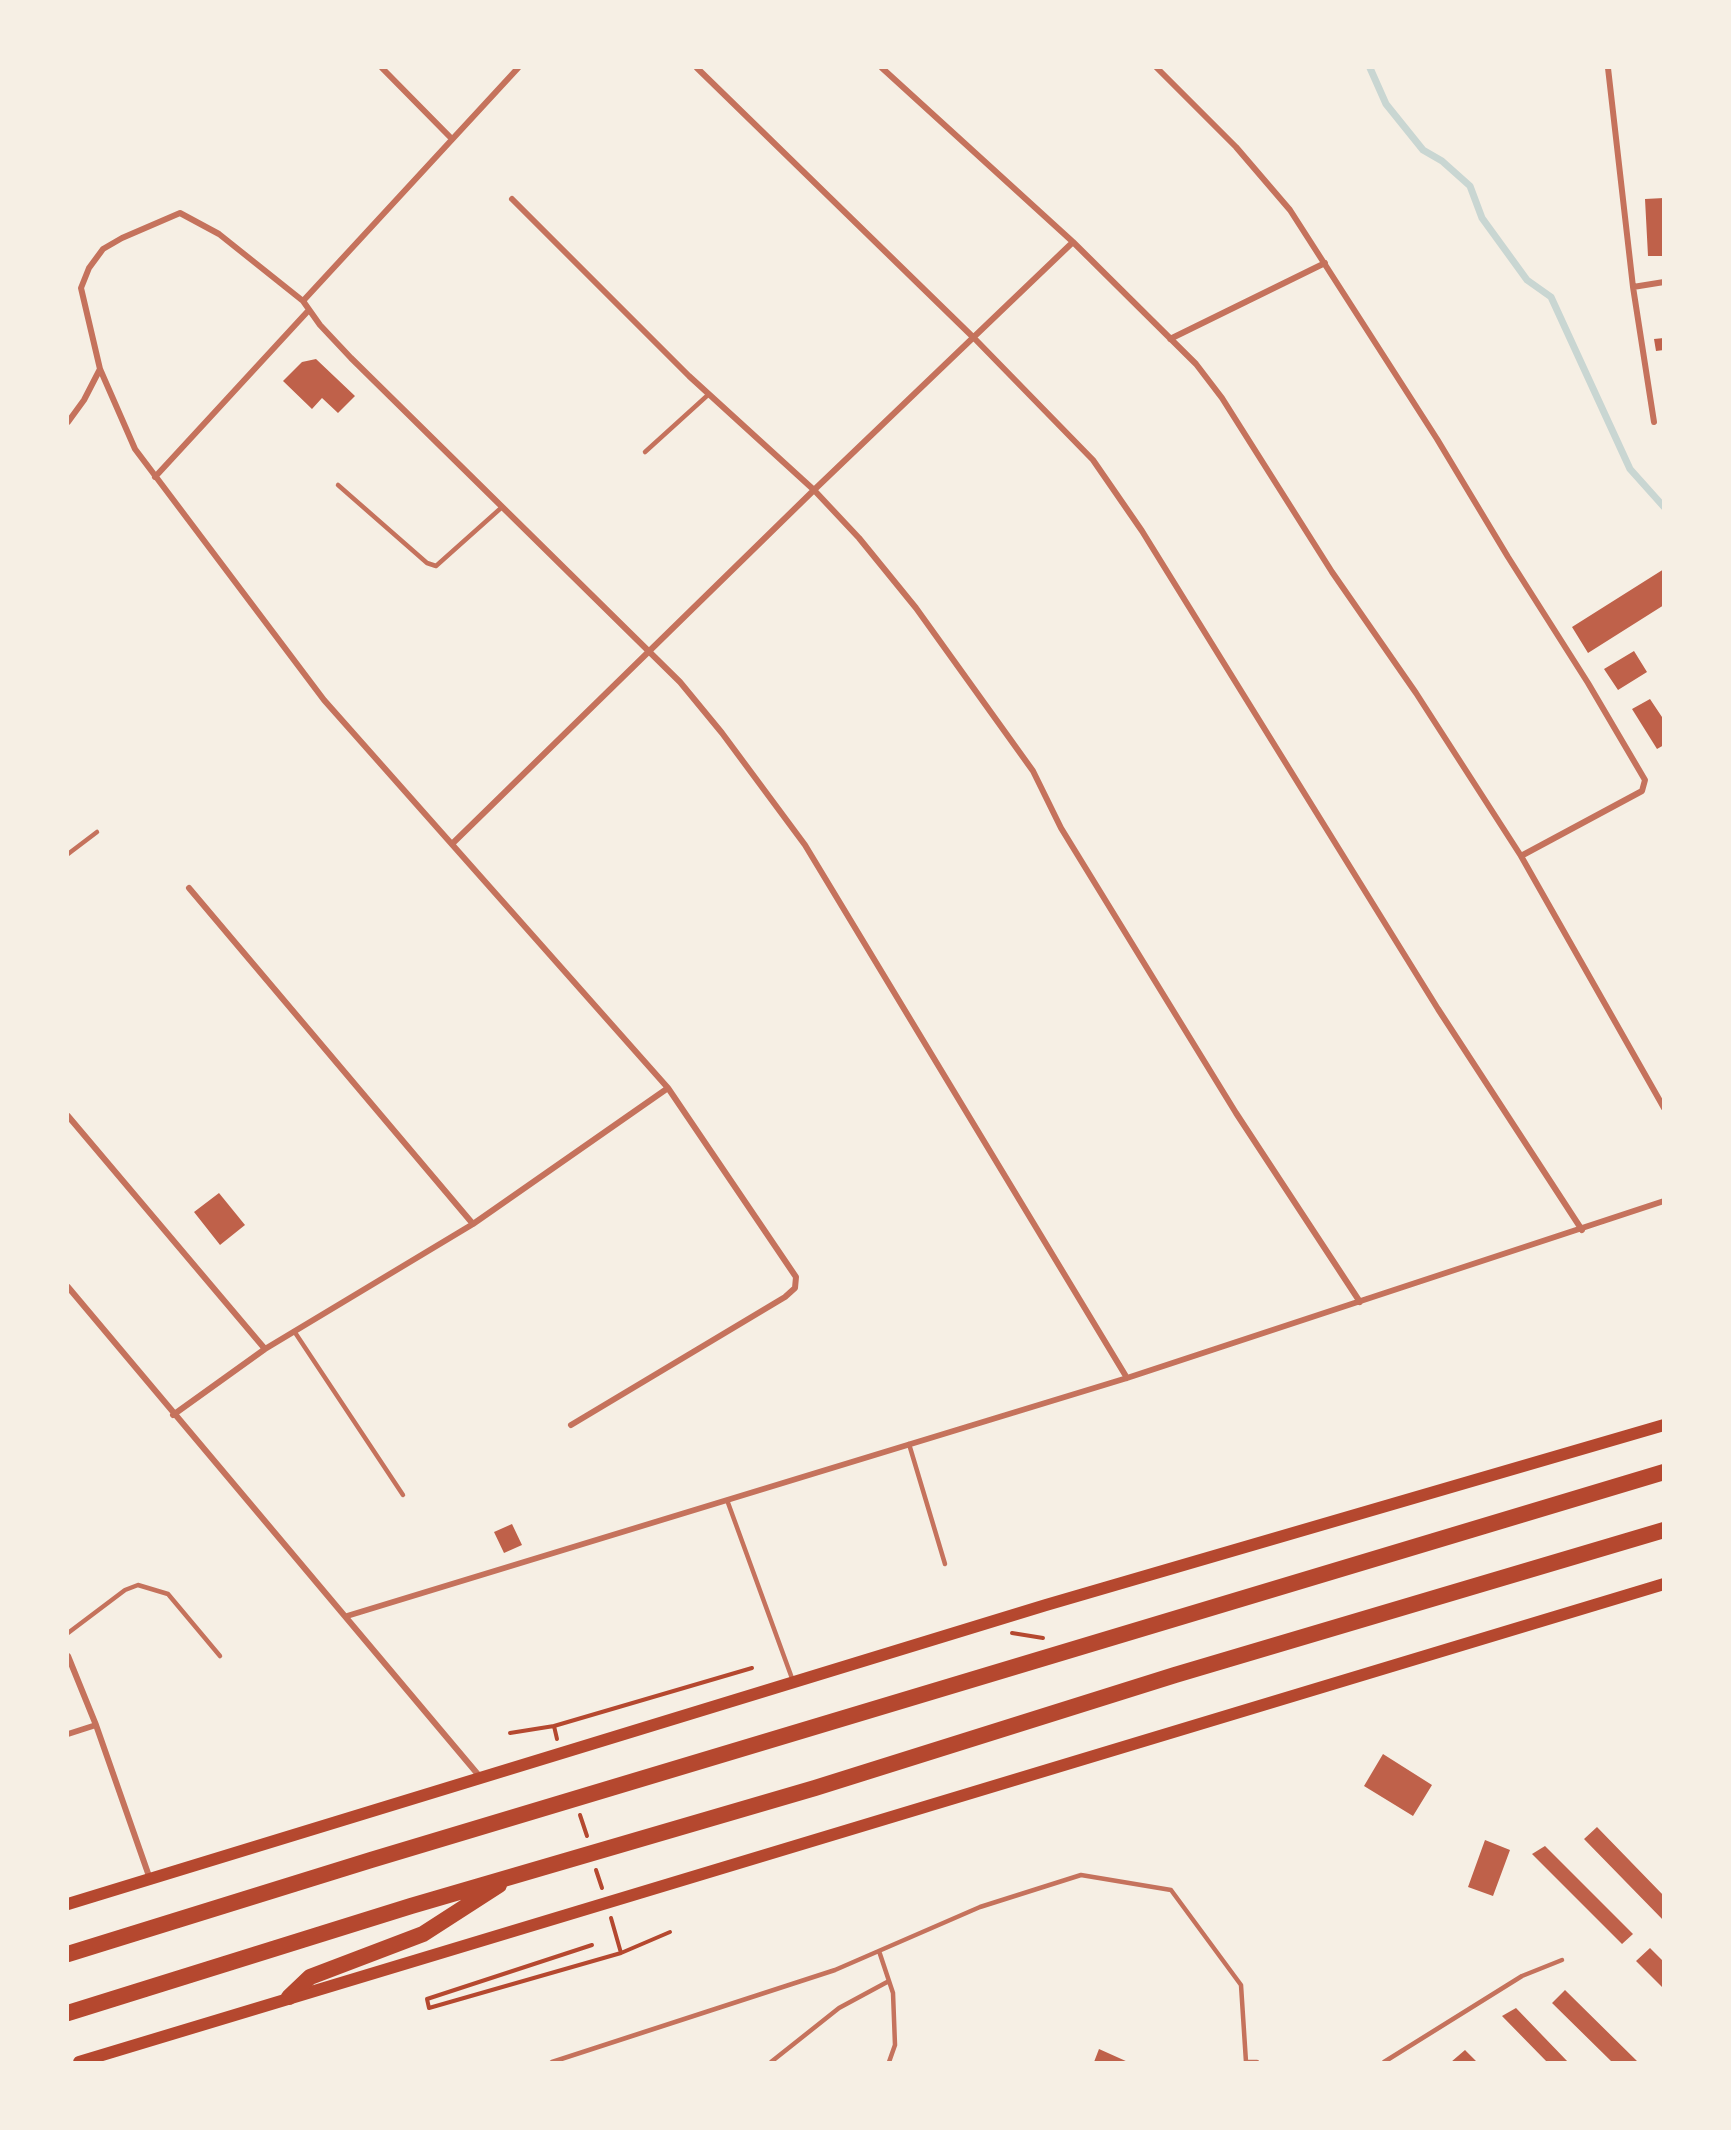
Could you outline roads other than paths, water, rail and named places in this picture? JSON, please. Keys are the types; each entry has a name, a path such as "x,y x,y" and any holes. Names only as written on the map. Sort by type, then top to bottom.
{"highway":[{"path":"68,1954 371,1860 1664,1472"},
{"path":"68,2013 515,1875 815,1788 1220,1662 1664,1530"},
{"path":"289,1997 310,1977 423,1934 515,1875"}],"main road":[{"path":"68,1904 1194,1561 1664,1425"},
{"path":"79,2062 1664,1584"}],"street":[{"path":"382,68 451,138"},
{"path":"303,301 518,68"},
{"path":"697,68 975,339 1093,460 1113,487 1438,1009 1582,1230"},
{"path":"882,68 1074,242 1196,364 1222,398 1332,572 1416,693 1521,856 1664,1108"},
{"path":"1157,68 1236,147 1290,210 1588,682 1645,780 1642,791 1521,856"},
{"path":"1608,68 1634,287 1654,422"},
{"path":"512,199 709,394 814,490 859,538 916,608 1033,771 1061,828 1236,1113 1360,1302"},
{"path":"571,1425 785,1297 795,1288 796,1277 668,1088 324,700 135,449 100,369 81,288 88,268 103,249 180,213 219,234 303,301 308,311 351,358 680,682 723,733 804,845 1127,1378"},
{"path":"453,843 814,490 975,339 1074,242"},
{"path":"1170,339 1325,263"},
{"path":"1634,287 1664,282"},
{"path":"155,477 308,311"},
{"path":"68,422 84,400 100,369"},
{"path":"189,888 473,1224"},
{"path":"174,1415 265,1349 473,1224 668,1088"},
{"path":"68,1116 265,1349"},
{"path":"347,1616 1127,1378 1664,1202"},
{"path":"68,1287 482,1778"},
{"path":"68,1656 96,1725 150,1880"},
{"path":"68,1734 96,1725"}],"lane":[{"path":"645,452 709,394"},
{"path":"338,485 427,563 436,566 501,508"},
{"path":"68,854 97,832"},
{"path":"294,1331 403,1495"},
{"path":"909,1444 945,1564"},
{"path":"727,1500 794,1683"},
{"path":"68,1633 125,1590 138,1585 168,1593 220,1656"},
{"path":"552,2062 835,1970 980,1907 1081,1875 1171,1890 1241,1985 1247,2062 1257,2062"},
{"path":"879,1951 893,1993 895,2045 889,2062"},
{"path":"1384,2062 1522,1976 1562,1960"},
{"path":"771,2062 839,2008 889,1981"}],"waterway":[{"path":"1370,68 1386,104 1423,150 1442,161 1470,186 1482,218 1527,280 1551,297 1630,469 1664,507"}]}
